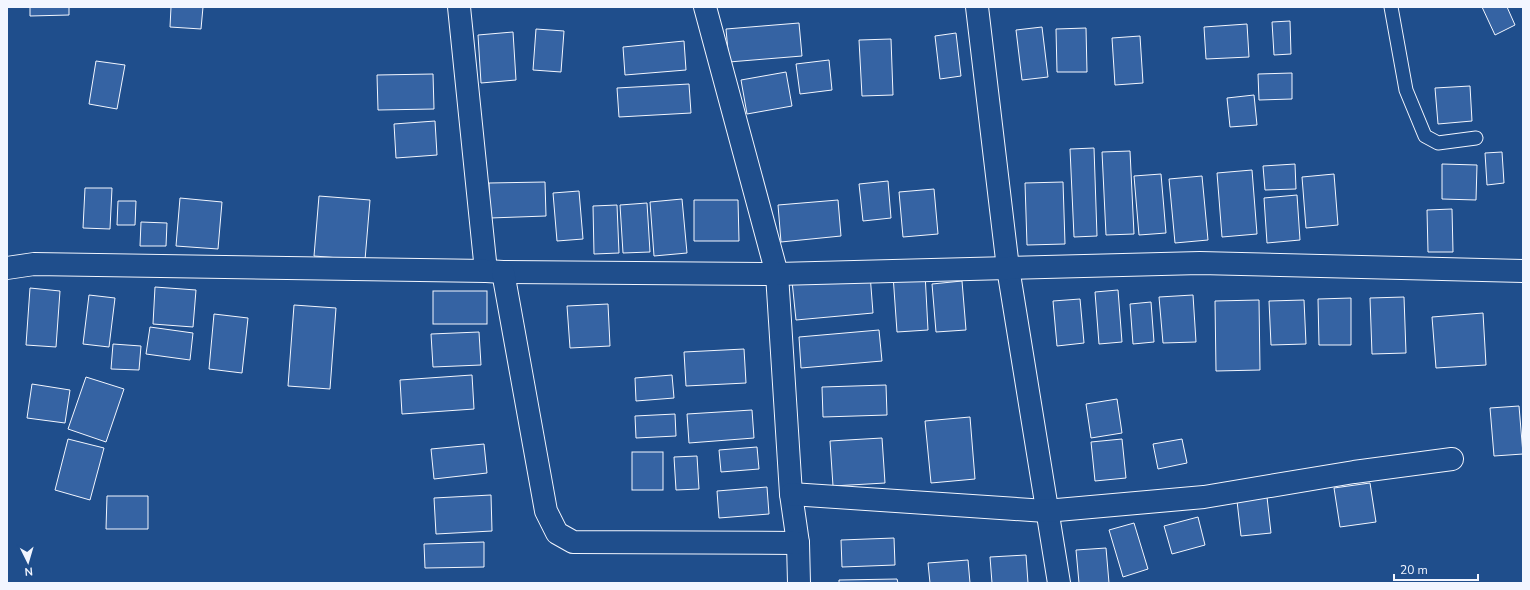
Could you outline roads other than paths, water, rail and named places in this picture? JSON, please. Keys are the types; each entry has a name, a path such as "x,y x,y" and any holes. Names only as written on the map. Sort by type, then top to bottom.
{"street":[{"path":"459,7 495,272 546,511 557,533 572,542 798,543"},
{"path":"705,7 777,274 791,494 798,543 799,583"},
{"path":"977,7 1008,268 1046,511 1059,583"},
{"path":"7,268 34,264 495,272 777,274 1200,263 1523,271"},
{"path":"791,494 1046,511 1204,497 1354,472 1452,459"}],"lane":[{"path":"1391,7 1406,90 1425,136 1438,143 1476,138"}]}
